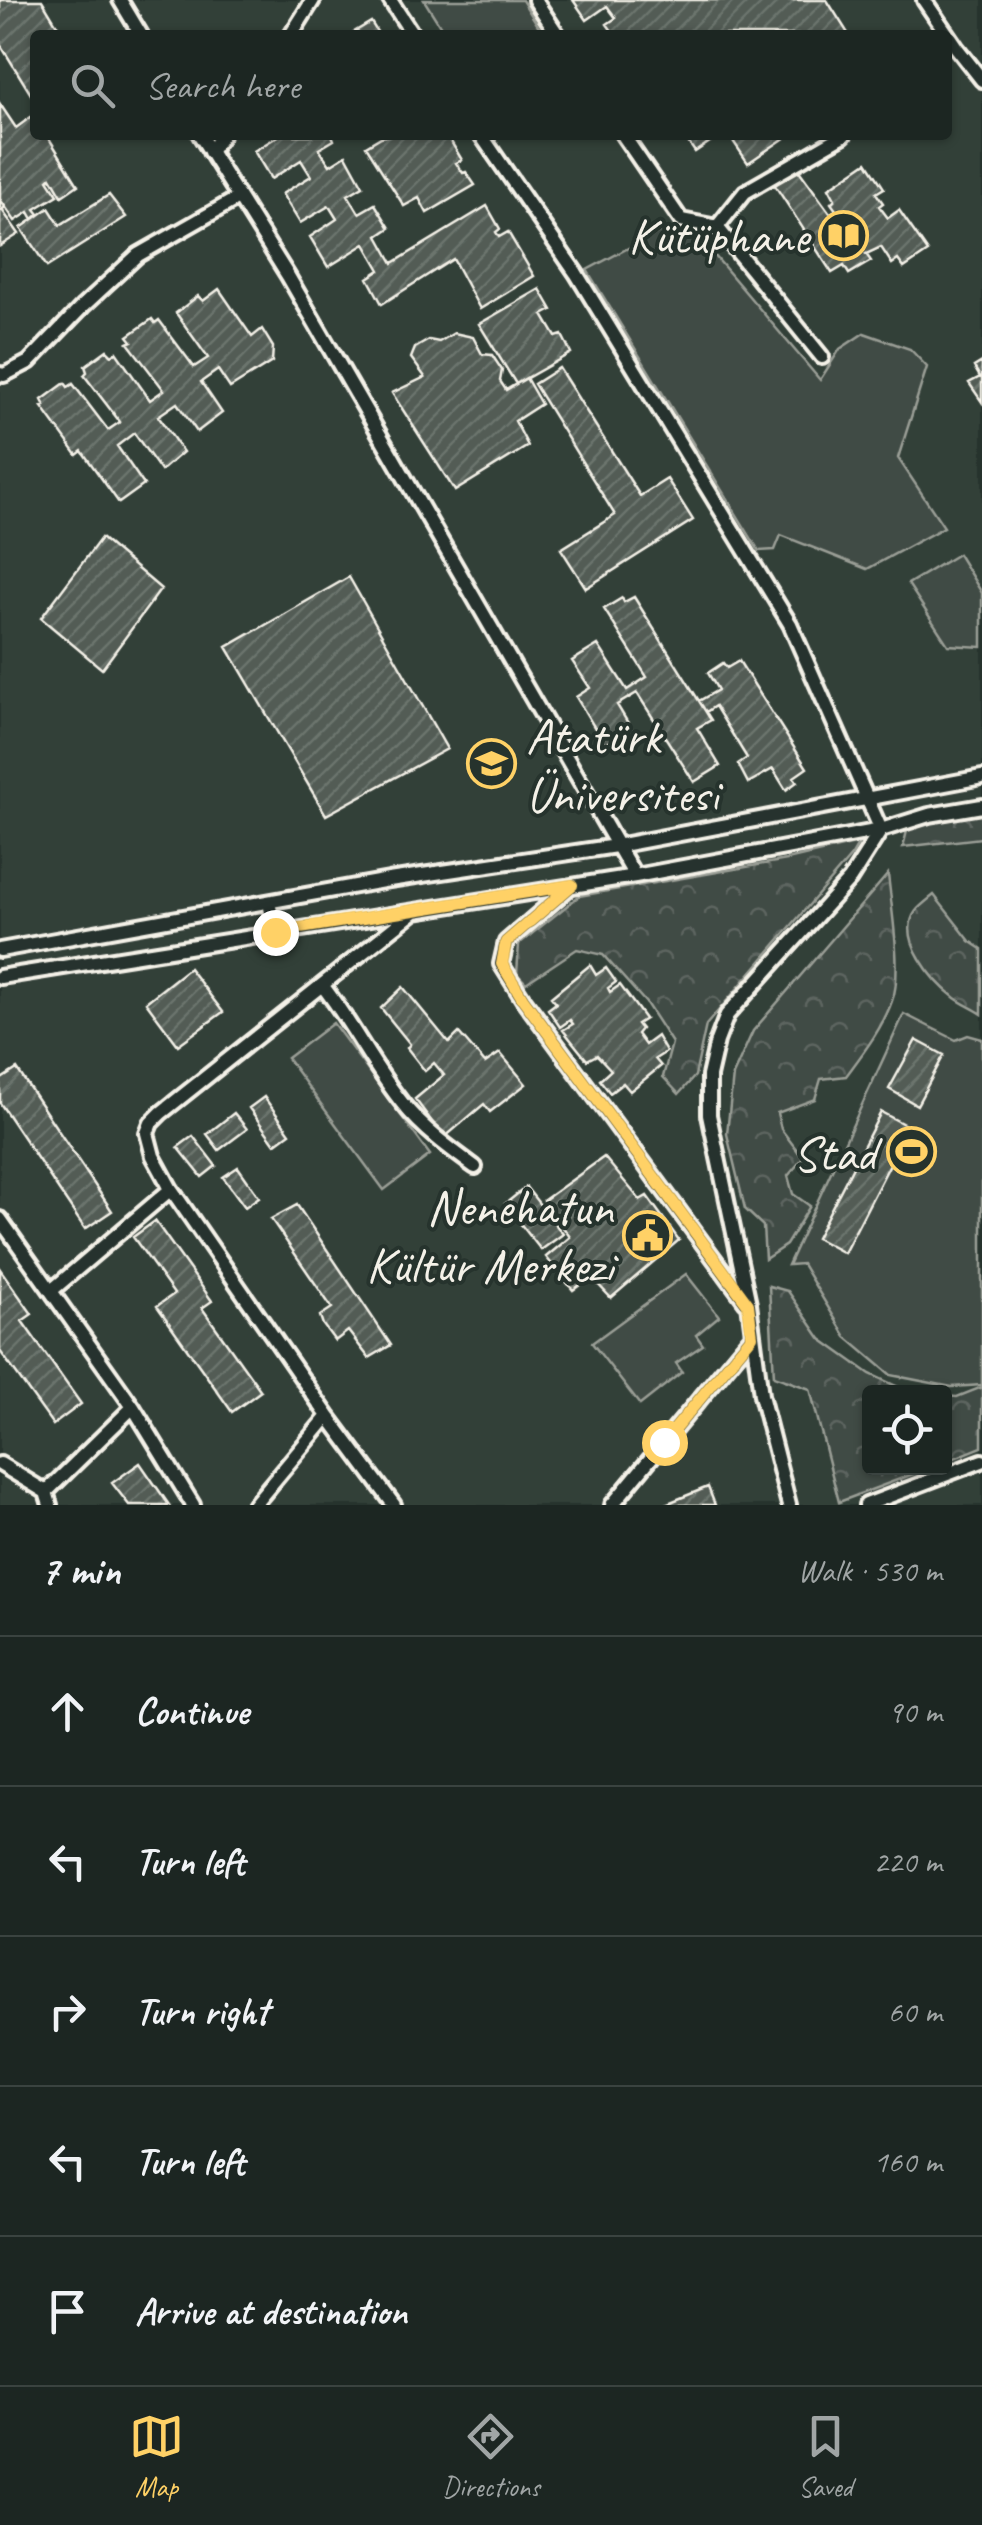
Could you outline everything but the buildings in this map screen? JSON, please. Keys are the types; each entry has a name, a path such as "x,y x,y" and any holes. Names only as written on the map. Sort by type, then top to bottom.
{"street":[{"path":"120,0 138,30"},
{"path":"294,30 313,0"},
{"path":"390,0 410,30"},
{"path":"534,0 555,30"},
{"path":"924,0 940,30"},
{"path":"952,51 982,80"},
{"path":"203,140 288,276 634,876"},
{"path":"210,152 218,140"},
{"path":"484,140 576,273 790,624 880,830"},
{"path":"626,140 680,220 717,227 822,356"},
{"path":"717,227 745,192 835,140"},
{"path":"1,376 29,362 138,255 238,198"},
{"path":"0,950 389,880 616,846 982,776"},
{"path":"0,977 634,876 880,830 982,806"},
{"path":"788,1505 761,1395 748,1304 709,1114 708,1076 727,1015 850,879 880,830"},
{"path":"572,885 506,942 502,964 523,999 748,1304"},
{"path":"270,902 275,932"},
{"path":"394,1505 171,1189 146,1134 152,1123 417,910"},
{"path":"57,940 64,967"},
{"path":"322,985 404,1104 436,1138 475,1167"},
{"path":"51,1291 171,1189"},
{"path":"0,1219 133,1407 194,1505"},
{"path":"612,1505 752,1336"},
{"path":"0,1464 48,1498 133,1407"},
{"path":"254,1505 328,1416"},
{"path":"866,1505 982,1461"}],"shaded area":[{"name":"Atatürk Üniversitesi","path":"0,0 982,0 982,1505 0,1505"}],"green space":[{"path":"424,0 522,0 541,30 443,30"},
{"path":"662,230 703,242 820,380 840,349 864,333 910,349 927,367 898,458 944,527 867,569 781,535 775,550 759,551 587,270"},
{"path":"958,554 982,593 982,647 948,645 908,584"},
{"path":"982,814 982,838 903,847 908,827"},
{"path":"859,843 706,1025 695,1076 679,1094 663,1077 672,1043 646,1003 603,955 577,949 526,983 517,974 519,944 579,896 787,860"},
{"path":"888,874 896,957 892,1001 878,1031 846,1076 821,1079 815,1099 777,1113 781,1129 803,1158 788,1176 793,1194 810,1206 786,1245 765,1259 763,1226 745,1209 727,1134 733,1075 753,1031"},
{"path":"934,895 970,941 982,949 982,1014 946,990 914,946 911,922 916,911"},
{"name":"Stad","path":"904,1014 956,1040 968,1035 982,1039 982,1385 952,1387 891,1375 846,1337 802,1264 788,1265"},
{"path":"333,1023 430,1155 384,1190 287,1058"},
{"path":"686,1274 719,1316 696,1335 703,1345 676,1363 682,1372 640,1405 592,1343"},
{"path":"769,1286 788,1291 821,1339 870,1374 894,1385 862,1385 862,1475 910,1475 839,1502 810,1389 774,1376"},
{"path":"982,1387 982,1447 952,1459 952,1397"}],"place":[{"name":"Kütüphane","path":"844,235"},
{"name":"Atatürk Üniversitesi","path":"491,764"},
{"name":"Stad","path":"911,1152"},
{"name":"Nenehatun Kültür Merkezi","path":"648,1235"}],"route":[{"path":"275,932 572,885 506,942 502,964 523,999 748,1304 752,1336 664,1442"}]}
